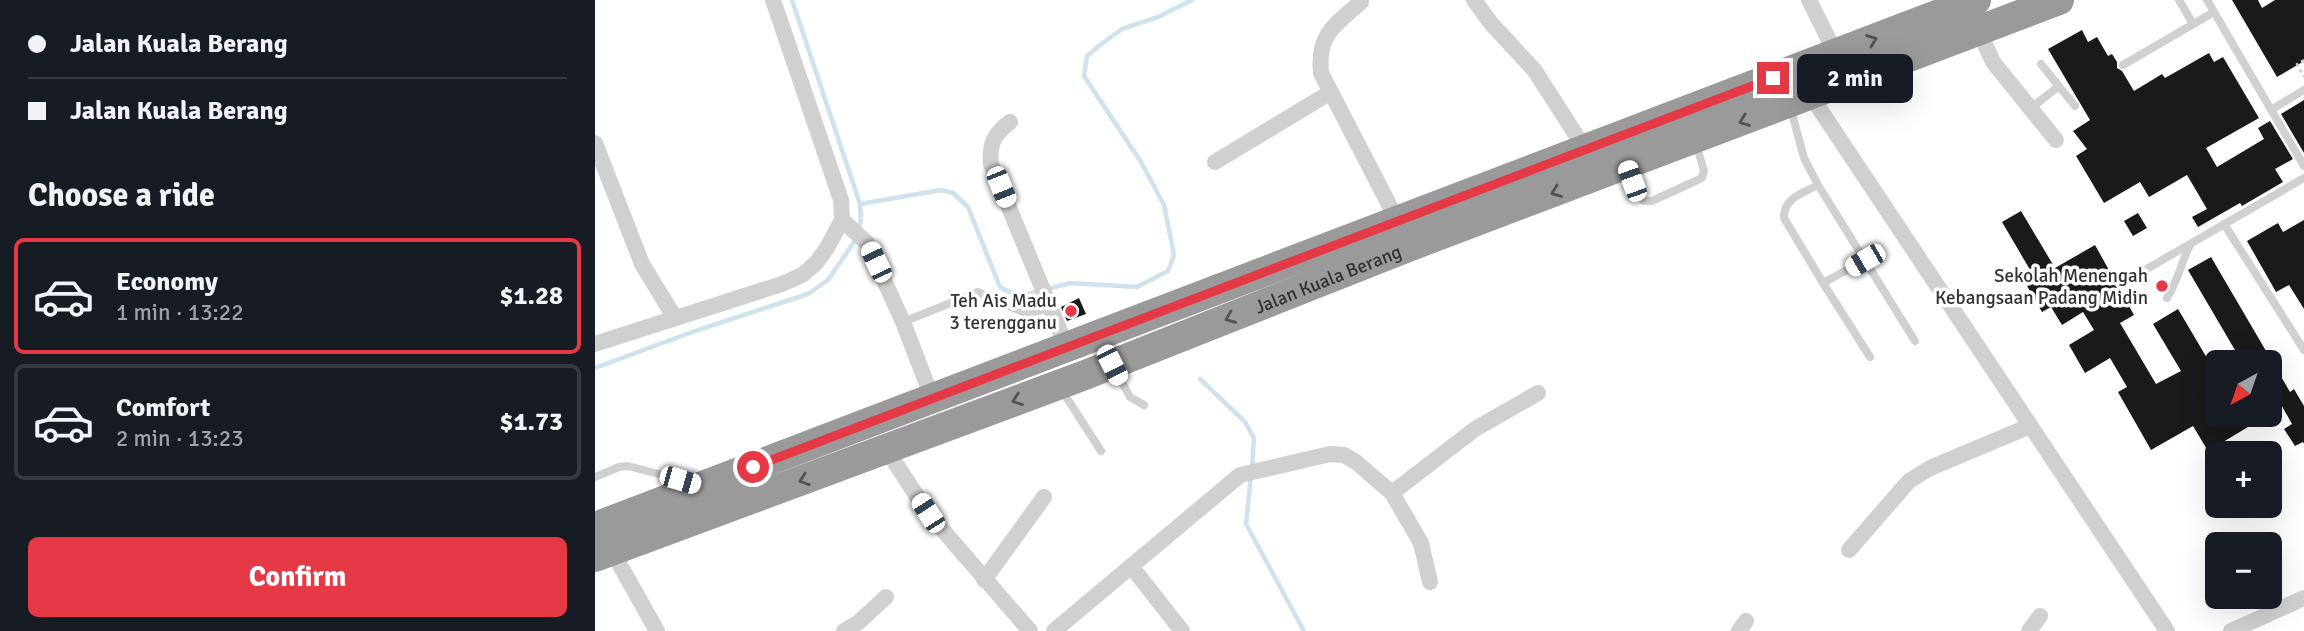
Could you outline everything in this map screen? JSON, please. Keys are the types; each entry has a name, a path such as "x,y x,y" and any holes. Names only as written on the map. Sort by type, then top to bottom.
{"highway":[{"name":"Jalan Kuala Berang","path":"601,545 702,486 1976,0"},
{"name":"Jalan Kuala Berang","path":"601,545 886,449 1112,365 1408,247 2059,0"},
{"path":"1584,149 1594,164 1623,167"}],"street":[{"path":"773,0 841,200 845,222 867,243 903,322 933,400"},
{"path":"1475,0 1490,22 1535,71 1584,149"},
{"path":"1809,0 1836,54"},
{"path":"1361,2 1328,32 1321,46 1321,73 1397,219"},
{"path":"1979,31 1993,62 2056,140"},
{"path":"1215,162 1331,92"},
{"path":"1800,100 2030,426 2167,631"},
{"path":"1010,122 993,140 991,163 1067,348"},
{"path":"595,143 642,264 675,318"},
{"path":"595,344 803,275 816,263 845,222"},
{"path":"1392,493 1475,429 1538,393"},
{"path":"1849,550 1909,481 1930,468 2030,426"},
{"path":"886,449 928,513 1030,631"},
{"path":"1054,631 1240,475 1330,454 1344,455 1356,462 1392,493 1421,543 1430,582"},
{"path":"984,580 1044,498"},
{"path":"601,545 657,631"},
{"path":"1131,566 1182,631"},
{"path":"843,631 859,622 885,597"},
{"path":"2231,631 2304,598"},
{"path":"2029,631 2041,616"}],"lane":[{"path":"2179,0 2193,24"},
{"path":"2207,0 2304,166"},
{"path":"2123,65 2214,12"},
{"path":"2041,64 2075,106"},
{"path":"2030,109 2059,86"},
{"path":"2271,110 2304,90"},
{"path":"1800,100 1804,158 1915,341"},
{"path":"1623,167 1638,196 1644,201 1652,201 1702,178 1704,171 1695,140"},
{"path":"2126,281 2304,178"},
{"path":"1818,185 1788,201 1783,208 1784,218 1870,357"},
{"path":"2224,224 2304,350"},
{"path":"2167,298 2192,243"},
{"path":"1823,283 1865,260"},
{"path":"903,322 978,292 1025,313 1048,303"},
{"path":"1112,365 1126,392 1144,405"},
{"path":"1058,385 1101,450"},
{"path":"595,477 619,467 628,467 702,486"}],"path":[{"path":"2304,60 2297,64 2304,77"}],"building":[{"path":"2232,0 2258,0 2262,8 2275,0 2304,0 2304,61 2277,77"},
{"path":"2082,30 2088,42 2097,37 2108,56 2112,54 2117,68 2122,71 2134,91 2162,74 2165,78 2209,53 2214,62 2223,57 2259,118 2206,148 2217,167 2264,139 2258,128 2270,121 2293,159 2275,169 2283,182 2198,227 2192,217 2207,209 2187,175 2149,197 2140,182 2104,203 2076,156 2087,149 2073,131 2090,120 2048,49"},
{"path":"2304,100 2304,153 2281,114"},
{"path":"2021,211 2055,268 2095,245 2134,315 2120,323 2156,384 2181,371 2153,324 2178,309 2205,355 2205,427 2248,427 2225,441 2205,441 2205,446 2193,426 2151,450 2118,392 2127,387 2110,358 2085,373 2069,345 2094,330 2083,312 2062,325 2051,307 2042,312 2027,286 2036,280 2002,222"},
{"path":"2138,213 2147,228 2133,236 2124,221"},
{"path":"2304,220 2304,309 2289,285 2276,292 2247,241 2278,223 2283,232"},
{"path":"2211,257 2265,350 2235,350 2188,270"},
{"name":"Teh Ais Madu 3 terengganu","path":"1079,298 1086,314 1067,321 1061,307"},
{"path":"2282,378 2290,392 2294,389 2304,406 2304,444 2303,442 2295,446 2284,429 2292,424 2282,406"}],"waterway":[{"path":"792,0 860,204 861,221 858,230"},
{"path":"1047,289 1070,283 1137,287 1168,271 1174,255 1164,205 1141,162 1084,76 1087,56 1122,29 1158,17 1192,0"},
{"path":"860,204 941,190 953,193 968,207 1000,287 1019,294 1039,291"},
{"path":"595,368 808,294 828,280 856,239"},
{"path":"1200,379 1245,422 1254,438 1252,467"},
{"path":"1251,476 1246,524 1304,631"}],"place":[{"name":"Sekolah Menengah Kebangsaan Padang Midin","path":"2162,286"},
{"name":"Teh Ais Madu 3 terengganu","path":"1071,311"}],"route":[{"path":"753,467 933,400 1397,219 1773,78"}]}
